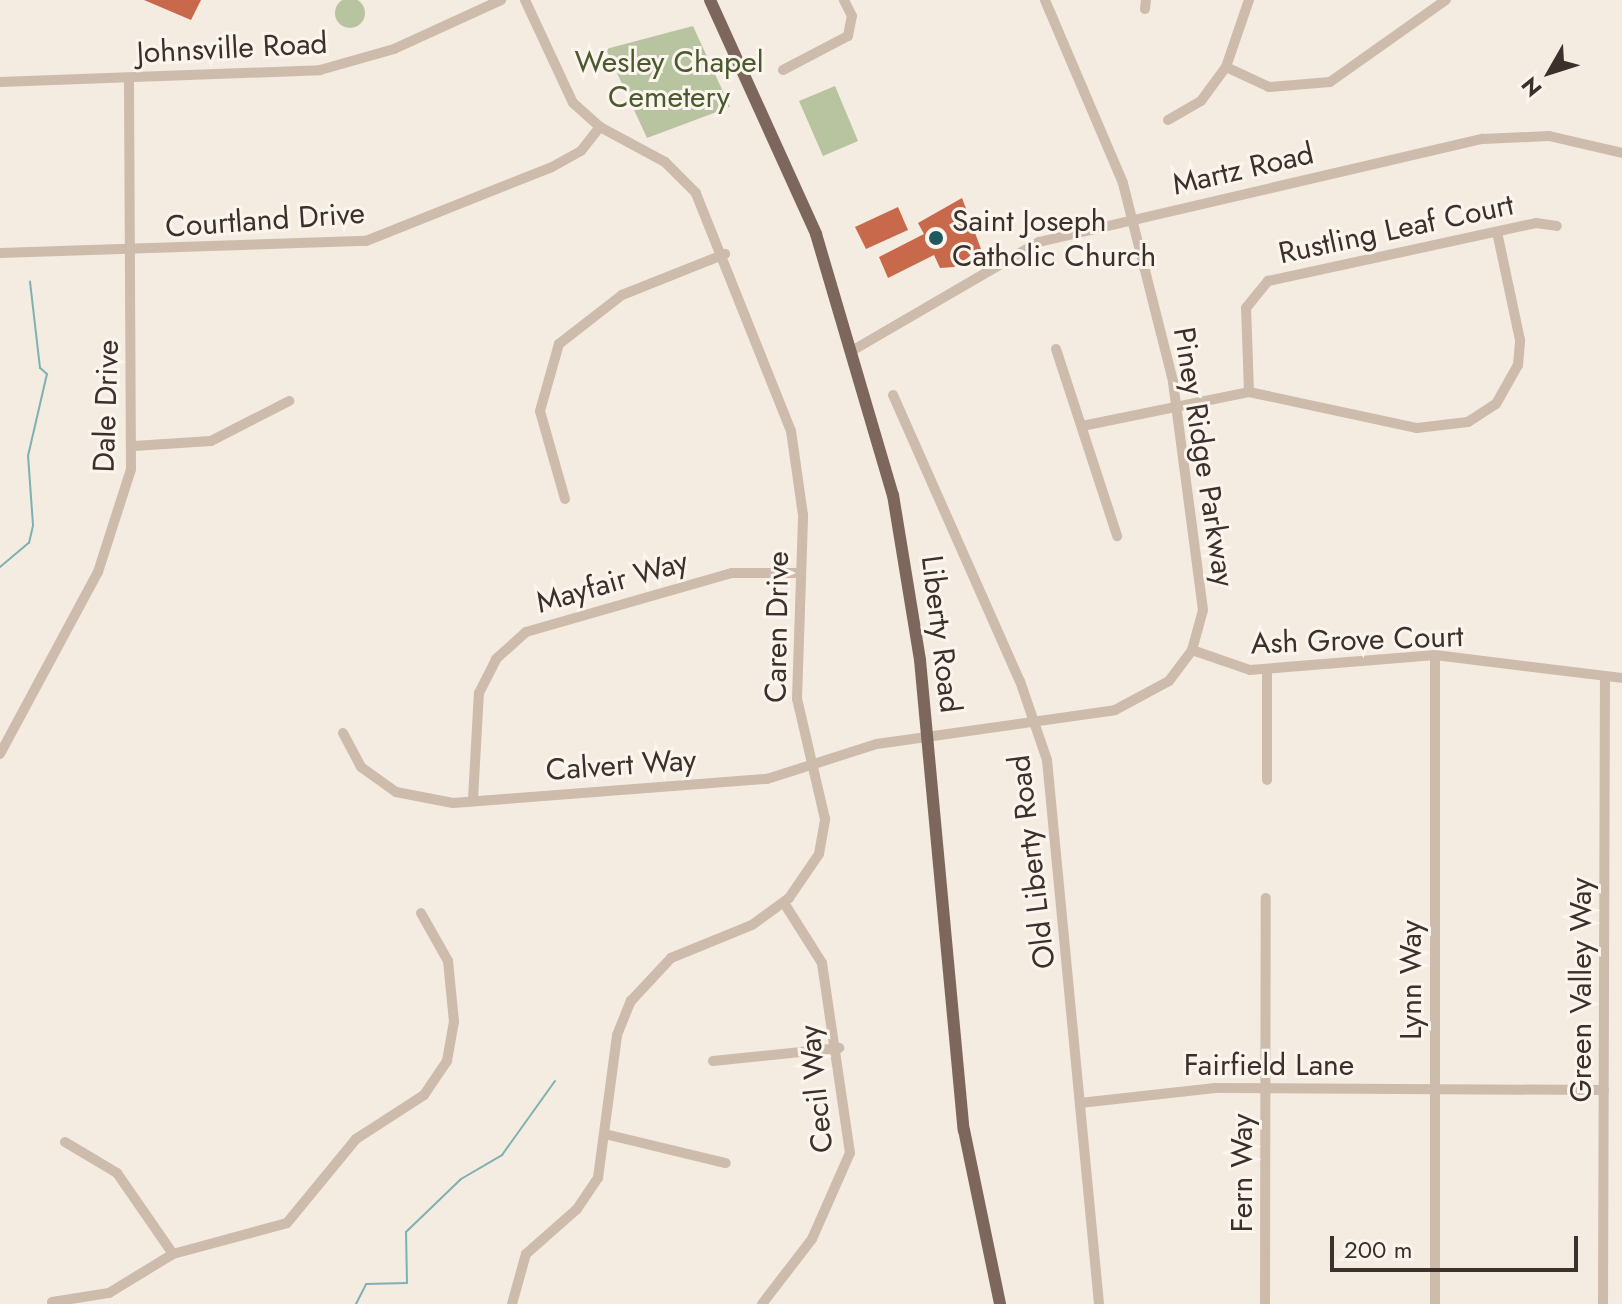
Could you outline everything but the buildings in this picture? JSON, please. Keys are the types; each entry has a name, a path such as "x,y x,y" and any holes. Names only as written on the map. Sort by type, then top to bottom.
{"main road":[{"name":"Liberty Road","path":"710,0 788,165 855,349 907,566 928,737 960,1105 1000,1304"}],"street":[{"name":"Johnsville Road","path":"0,82 345,65 501,0"},
{"name":"Caren Drive","path":"512,1304 520,1264 591,1191 609,1135 617,1035 643,982 682,951 752,925 784,903 811,871 824,836 796,682 799,573 796,450 725,254 686,180 600,127 560,85 525,0"},
{"path":"783,70 848,36 852,16 844,0"},
{"name":"Piney Ridge Parkway","path":"928,737 1036,724 1139,702 1169,681 1192,650 1203,594 1177,404 1134,220 1045,0"},
{"path":"1168,120 1201,101 1226,67 1249,0"},
{"path":"1226,67 1269,87 1330,82 1446,0"},
{"name":"Dale Drive","path":"0,754 105,555 134,446 129,78"},
{"name":"Courtland Drive","path":"0,253 366,241 552,167 581,151 600,127"},
{"name":"Martz Road","path":"855,349 1020,248 1483,139 1549,136 1622,153"},
{"name":"Rustling Leaf Court","path":"1249,392 1246,308 1268,281 1497,232 1557,226"},
{"path":"1082,426 1177,404 1249,392 1417,428 1450,428 1481,414 1496,404 1518,365 1520,340 1497,232"},
{"path":"565,499 540,411 559,344 622,295 725,254"},
{"path":"1056,349 1117,536"},
{"name":"Old Liberty Road","path":"893,395 1036,724 1052,790 1099,1304"},
{"path":"134,446 211,441 289,401"},
{"name":"Mayfair Way","path":"473,799 479,693 496,659 526,632 732,573 799,573"},
{"name":"Ash Grove Court","path":"1192,650 1267,671 1435,655 1622,678"},
{"name":"Lynn Way","path":"1435,655 1435,1304"},
{"path":"1267,671 1267,780"},
{"name":"Green Valley Way","path":"1603,1304 1605,677"},
{"name":"Calvert Way","path":"343,733 361,767 396,792 437,803 757,780 928,737"},
{"name":"Fern Way","path":"1265,1304 1266,898"},
{"name":"Cecil Way","path":"762,1304 794,1268 847,1171 851,1136 839,1048 822,963 784,903"},
{"path":"52,1302 109,1293 173,1254 287,1223 356,1139 406,1109 438,1078 452,1043 453,983 441,942 421,913"},
{"path":"713,1061 789,1059 839,1048"},
{"name":"Fairfield Lane","path":"1080,1103 1172,1090 1604,1090"},
{"path":"609,1135 726,1163"},
{"path":"65,1142 117,1173 151,1211 173,1254"}],"green space":[{"path":"350,-2 356,-1 364,7 364,19 356,27 350,28 344,27 336,19 335,13 336,7 344,-1"},
{"name":"Wesley Chapel Cemetery","path":"693,26 730,107 647,138 606,49"},
{"path":"835,86 858,141 823,156 799,101"}],"waterway":[{"path":"0,567 29,543 33,525 28,456 47,374 40,368 30,282"},
{"path":"356,1304 366,1284 407,1283 406,1232 461,1179 502,1155 555,1081"}],"place":[{"name":"Saint Joseph Catholic Church","path":"936,238"}]}
